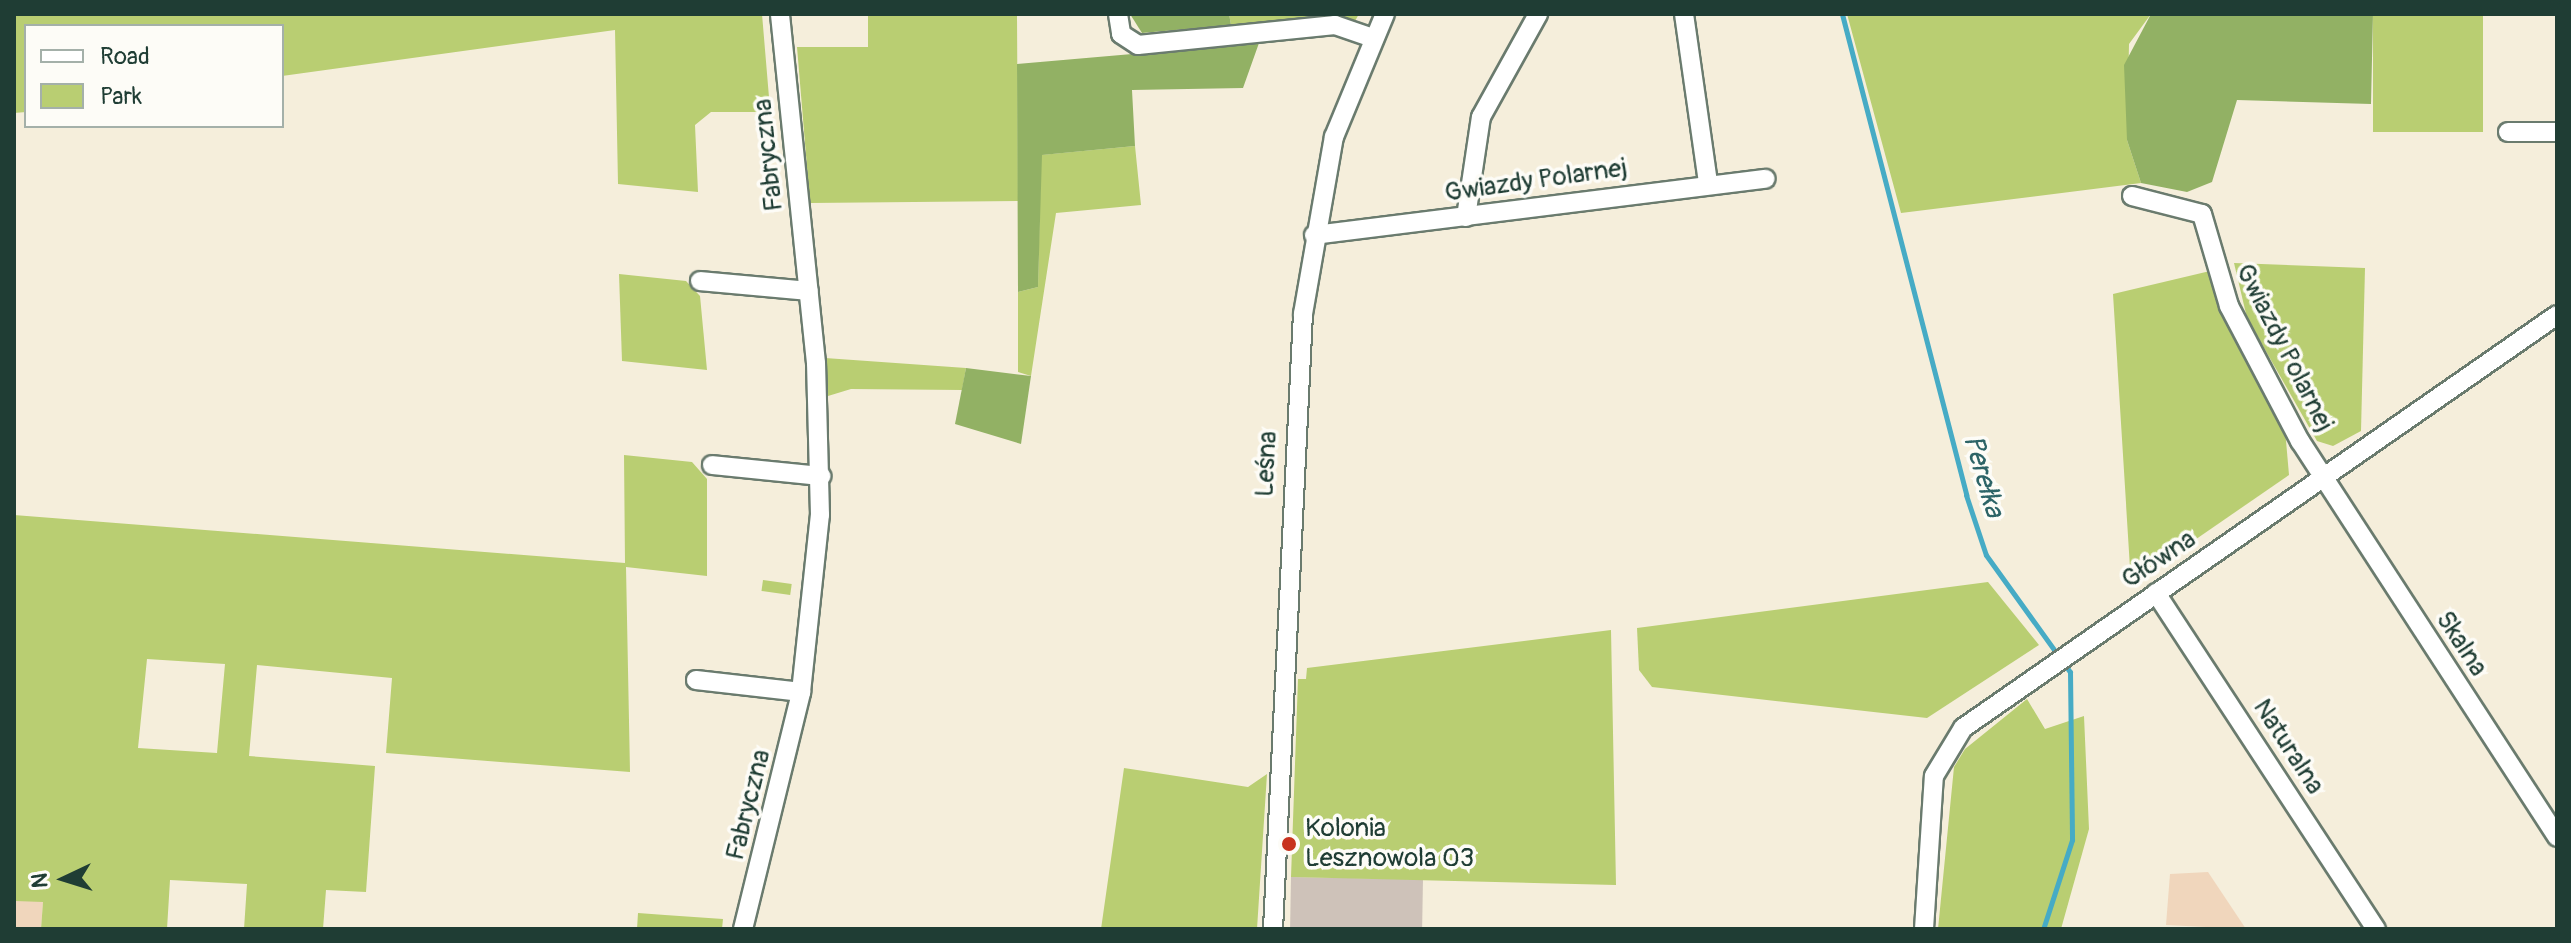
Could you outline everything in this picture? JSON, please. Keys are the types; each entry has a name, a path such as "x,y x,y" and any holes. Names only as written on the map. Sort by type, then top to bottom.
{"street":[{"name":"Fabryczna","path":"743,929 801,692 821,476 809,291 780,14"},
{"path":"1118,14 1121,34 1138,45 1335,25 1373,38"},
{"name":"Leśna","path":"1273,929 1295,428 1314,235 1334,137 1385,14"},
{"path":"1466,217 1481,117 1538,14"},
{"path":"1684,14 1708,182"},
{"path":"2508,132 2557,132"},
{"name":"Gwiazdy Polarnej","path":"1314,235 1466,217 1708,182 1766,179"},
{"name":"Gwiazdy Polarnej","path":"2132,196 2202,214 2229,306 2323,480"},
{"path":"700,281 809,291"},
{"name":"Główna","path":"1924,929 1938,766 1963,728 2555,319"},
{"path":"712,465 821,476"},
{"name":"Skalna","path":"2323,480 2557,837"},
{"name":"Naturalna","path":"2156,593 2376,929"},
{"path":"696,680 801,692"}],"shaded area":[{"path":"14,866 43,902 41,929 14,929"},
{"path":"2208,872 2246,929 2166,925 2170,874"},
{"path":"1291,877 1423,879 1422,929 1290,929"}],"green space":[{"path":"14,14 762,14 771,121 761,112 711,112 695,125 698,192 618,184 615,30 284,76 284,24 24,24 24,112 14,113"},
{"path":"868,14 1017,14 1018,201 810,203 797,47 868,47"},
{"path":"1130,14 1229,14 1231,25 1142,33"},
{"path":"1229,14 1359,14 1355,21 1339,15 1231,25"},
{"path":"1847,14 2151,14 2129,44 2127,140 2141,183 1901,213"},
{"path":"2151,14 2373,14 2371,104 2237,100 2212,182 2187,192 2141,183 2127,140 2124,65"},
{"path":"2373,14 2483,14 2483,132 2373,132"},
{"path":"1259,43 1243,88 1132,90 1135,146 1042,155 1038,287 1018,292 1017,64"},
{"path":"1135,146 1141,205 1056,213 1031,376 1018,372 1018,292 1038,287 1041,155"},
{"path":"2234,263 2365,268 2361,431 2333,446 2317,441 2247,318"},
{"path":"2210,271 2284,418 2289,475 2131,584 2113,294"},
{"path":"619,274 686,281 700,296 707,370 622,361"},
{"path":"825,358 966,368 962,390 851,389 828,396"},
{"path":"966,368 1031,376 1021,444 955,424"},
{"path":"624,455 692,462 707,479 707,576 626,567 630,772 386,753 392,678 257,665 249,756 375,766 366,892 326,890 323,929 244,929 247,884 170,880 167,929 41,929 43,902 15,901 14,515 625,563","holes":["147,659 225,664 217,753 138,748"]},
{"path":"763,580 792,584 790,595 761,591"},
{"path":"1988,582 2039,645 1927,718 1652,687 1639,670 1637,628"},
{"path":"1611,630 1616,885 1291,877 1298,679 1306,679 1307,668"},
{"path":"2027,699 2045,729 2084,716 2089,829 2061,929 1938,929 1954,767 1965,749"},
{"path":"1124,768 1248,787 1267,774 1257,929 1101,929"},
{"path":"638,913 723,919 722,929 637,929"}],"waterway":[{"name":"Perełka","path":"1842,14 1966,495 1986,555 2070,672 2072,840 2043,929"}],"place":[{"name":"Kolonia Lesznowola 03","path":"1289,844"}]}
